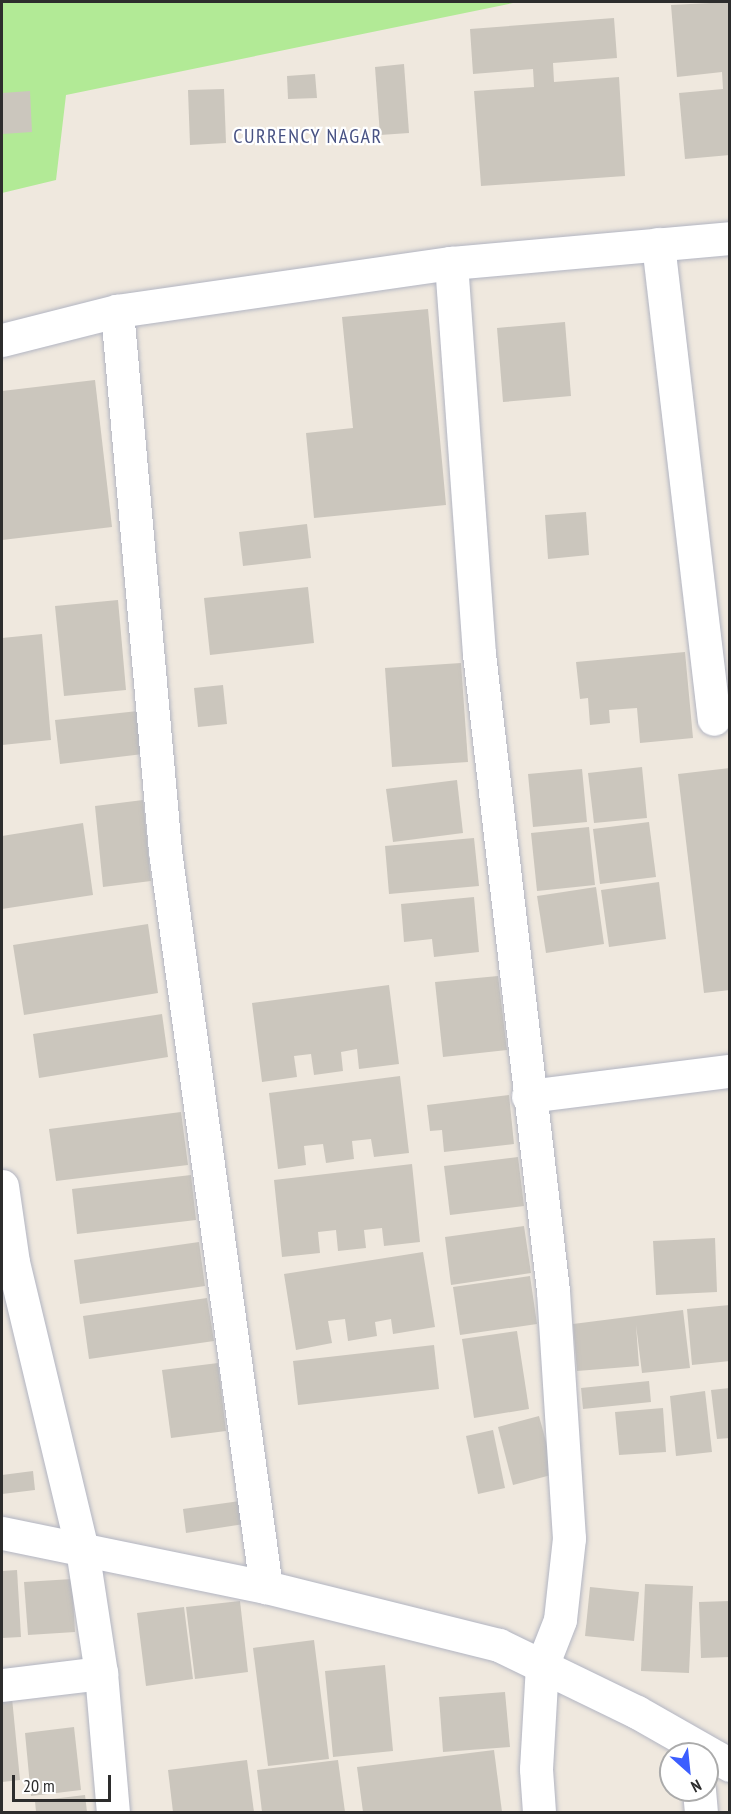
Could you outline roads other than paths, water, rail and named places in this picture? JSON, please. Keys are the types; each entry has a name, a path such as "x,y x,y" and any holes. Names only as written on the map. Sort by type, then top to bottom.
{"street":[{"path":"2,339 117,310 451,263 729,238"},
{"path":"658,244 714,719"},
{"path":"451,263 479,654 528,1096 553,1291 570,1538 560,1620 542,1666 536,1769 538,1812"},
{"path":"117,310 165,851 266,1587"},
{"path":"528,1096 729,1071"},
{"path":"2,1186 13,1262 82,1549 101,1673 113,1812"},
{"path":"2,1533 266,1587 499,1645 681,1742"},
{"path":"2,1685 101,1673"}],"district":[{"name":"CURRENCY NAGAR","path":"308,136"}]}
